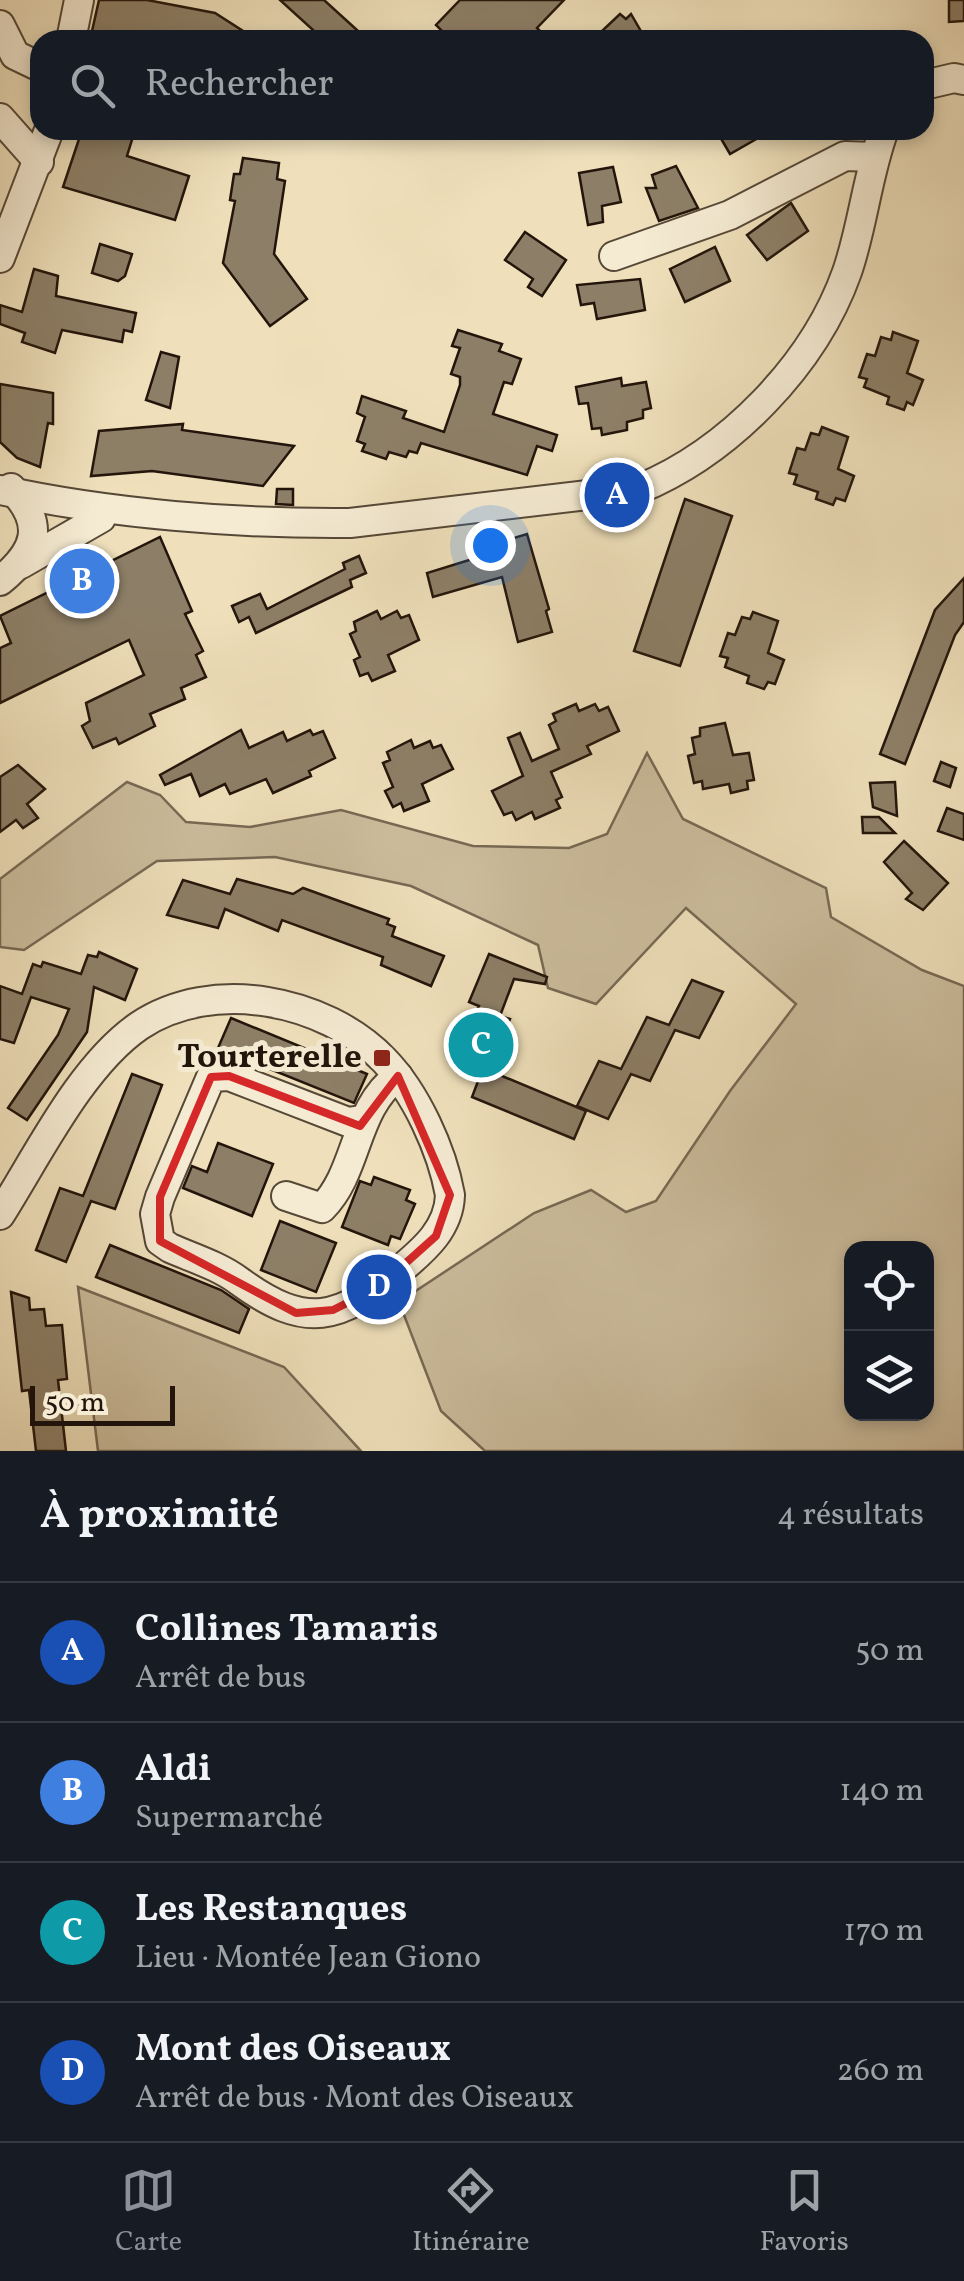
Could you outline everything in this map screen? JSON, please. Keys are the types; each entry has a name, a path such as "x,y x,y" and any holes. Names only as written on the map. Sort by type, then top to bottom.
{"street":[{"path":"73,30 79,0"},
{"path":"0,25 15,54 30,62"},
{"path":"934,82 964,80"},
{"path":"0,118 38,162"},
{"path":"0,258 46,140"},
{"path":"614,256 730,215 879,143"},
{"path":"10,496 249,521 350,522 617,495 662,480 746,419 798,359 846,272 879,143"},
{"path":"10,496 102,518"},
{"path":"10,496 34,534 10,573"},
{"path":"10,573 102,518 148,510"},
{"path":"0,1214 98,1065 142,1025 184,1006 246,999 287,1006 346,1031 398,1076 448,1182 450,1207 428,1247 379,1288 332,1310 296,1313 260,1299 239,1280 170,1248 160,1241 155,1228 160,1197 210,1077 230,1076 348,1122 361,1120"},
{"path":"286,1196 322,1208 358,1139 361,1120 398,1076"}],"highlighted area":[{"path":"229,1076 360,1126 398,1076 450,1195 436,1236 379,1287 333,1310 296,1313 160,1241 160,1197 211,1077"}],"shaded area":[{"path":"647,753 683,819 826,888 831,917 922,970 964,986 964,1451 485,1451 441,1411 399,1302 534,1213 591,1190 626,1212 656,1201 730,1091 796,1004 686,908 596,1004 548,988 538,945 411,886 275,857 157,861 24,950 0,947 0,879 127,782 160,795 186,822 250,827 341,810 473,846 569,848 607,834"},
{"path":"78,1287 284,1367 361,1451 98,1451"}],"building":[{"path":"99,0 147,0 215,13 241,30 92,30"},
{"path":"280,0 324,0 357,30 313,30"},
{"path":"460,0 564,0 539,30 441,30 436,25"},
{"path":"949,0 964,0 964,21 949,22"},
{"path":"620,14 626,19 631,14 640,30 603,30"},
{"path":"79,140 132,140 127,156 189,176 175,220 63,187"},
{"path":"722,140 754,140 730,154"},
{"path":"243,158 279,163 277,179 285,181 274,254 307,299 270,326 223,263 235,201 230,200 234,174 240,174"},
{"path":"676,166 698,208 659,221 646,188 656,188 652,175"},
{"path":"613,167 621,202 602,206 603,222 588,225 579,173"},
{"path":"791,203 808,231 767,260 747,235"},
{"path":"525,232 566,260 542,296 528,287 533,279 505,260"},
{"path":"100,244 132,254 125,276 118,281 92,273"},
{"path":"715,247 730,281 685,302 670,269"},
{"path":"34,269 58,276 56,296 136,313 132,332 124,330 122,342 62,330 55,353 22,342 25,333 0,324 0,305 22,312"},
{"path":"640,279 645,310 597,319 594,303 581,305 577,285"},
{"path":"458,330 502,344 499,351 521,359 512,384 504,382 493,414 557,435 552,451 537,446 527,475 421,443 417,453 409,451 406,457 389,452 386,459 362,451 365,444 357,441 365,417 357,413 362,396 406,411 403,418 444,432 460,385 460,377 451,374 460,348 452,346"},
{"path":"893,332 918,341 907,373 923,380 913,405 907,402 904,410 887,404 889,397 864,387 867,379 859,377 867,354 875,356 881,337 891,340"},
{"path":"161,352 179,357 170,408 146,400"},
{"path":"621,378 622,386 646,382 651,408 643,410 643,418 627,422 627,430 602,435 601,428 592,429 588,403 579,404 576,387"},
{"path":"0,384 53,393 53,424 48,423 40,467 17,458 0,442"},
{"path":"183,424 182,430 294,446 263,486 152,471 91,476 99,431"},
{"path":"822,427 848,437 838,469 854,476 845,501 836,498 833,505 816,499 818,492 794,484 797,475 789,473 797,448 805,450 811,433 819,435"},
{"path":"277,489 293,489 293,505 276,504"},
{"path":"685,499 732,516 680,666 634,651"},
{"path":"527,534 552,632 518,642 502,577 433,597 427,573 495,552 494,544"},
{"path":"160,537 192,611 185,614 203,651 196,655 206,677 181,688 185,699 150,714 155,726 119,744 116,738 93,748 82,726 90,721 86,703 144,675 129,640 0,703 0,648 11,643 0,616"},
{"path":"359,556 366,573 350,580 352,587 256,633 249,617 239,622 232,606 260,594 267,609 345,569 343,563"},
{"path":"964,578 964,622 955,635 905,764 880,754 935,610"},
{"path":"377,611 381,619 397,611 401,618 409,615 419,640 388,655 395,671 372,681 368,673 360,676 354,660 360,657 350,634 356,631 354,622"},
{"path":"753,612 778,621 768,653 784,660 775,684 768,682 764,689 747,683 749,676 725,667 728,658 720,656 728,633 735,635 742,617 750,619"},
{"path":"576,704 579,711 595,704 599,711 608,707 619,731 587,746 591,754 551,772 562,797 556,800 560,808 535,819 532,812 516,820 512,812 504,815 492,791 523,776 508,738 520,733 532,761 559,749 549,725 556,721 553,714"},
{"path":"725,723 733,755 749,753 754,780 747,781 748,789 731,793 729,784 703,789 702,781 694,783 688,756 695,754 692,738 700,736 700,728"},
{"path":"241,730 249,748 283,732 287,741 310,730 313,735 323,731 335,758 309,771 311,776 273,793 266,779 230,794 225,784 200,796 191,774 165,785 160,775"},
{"path":"411,740 414,748 430,741 433,748 441,745 453,769 422,784 429,801 404,811 401,803 393,807 385,791 393,787 383,763 390,760 387,752"},
{"path":"941,762 956,768 950,787 934,781"},
{"path":"18,765 45,789 27,804 38,818 23,828 16,820 0,832 0,777"},
{"path":"895,782 897,816 873,807 870,783"},
{"path":"947,808 964,814 964,840 938,831"},
{"path":"862,817 879,817 895,833 863,833"},
{"path":"904,841 948,883 923,910 906,899 912,893 884,862"},
{"path":"237,879 293,894 303,888 389,919 387,924 395,927 392,936 444,956 431,986 381,965 383,957 282,920 278,931 225,909 218,928 167,915 183,880 230,894"},
{"path":"99,952 137,969 125,1000 94,987 87,1032 27,1120 8,1108 58,1035 69,1009 31,997 14,1043 0,1039 0,986 22,994 33,964 41,967 43,962 81,974 88,955 97,957"},
{"path":"489,954 547,977 545,984 514,979 500,1016 510,1019 491,1065 458,1052 479,1006 469,1002"},
{"path":"692,980 723,992 699,1038 675,1030 650,1081 631,1074 608,1119 577,1106 599,1061 621,1069 647,1017 669,1025"},
{"path":"231,1018 367,1074 354,1103 218,1048"},
{"path":"483,1068 586,1111 574,1139 472,1097"},
{"path":"132,1074 162,1085 115,1209 91,1201 66,1262 36,1250 60,1188 83,1196"},
{"path":"218,1143 273,1164 252,1216 183,1188 192,1166 207,1172"},
{"path":"374,1177 410,1190 406,1200 415,1204 400,1239 391,1236 388,1245 342,1227 360,1181 371,1185"},
{"path":"280,1221 336,1243 316,1292 261,1270"},
{"path":"110,1245 221,1290 249,1309 239,1333 96,1277"},
{"path":"11,1292 29,1298 30,1310 44,1309 46,1326 62,1325 67,1379 58,1380 66,1451 36,1451 29,1390 22,1391"}],"place":[{"name":"Collines Tamaris","path":"617,495"},
{"name":"Aldi","path":"82,581"},
{"name":"Les Restanques","path":"481,1045"},
{"name":"Tourterelle","path":"382,1058"},
{"name":"Mont des Oiseaux","path":"379,1287"}]}
